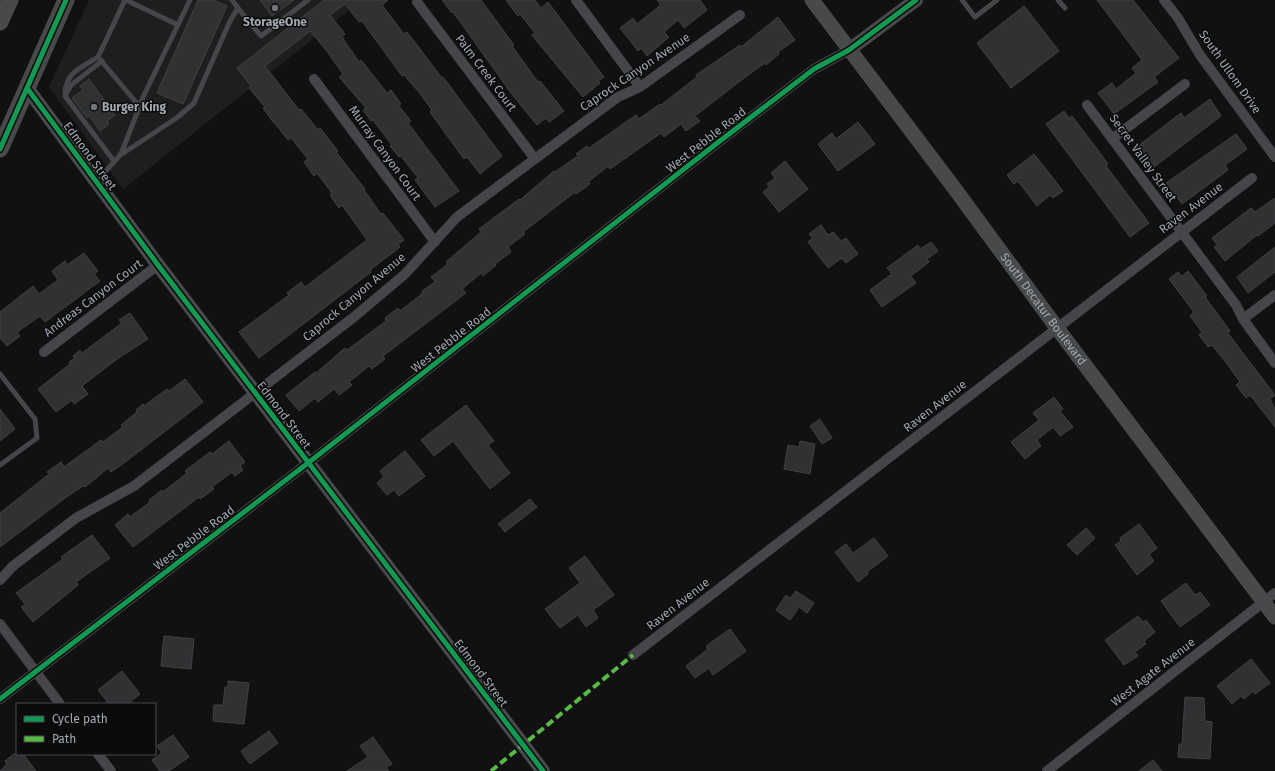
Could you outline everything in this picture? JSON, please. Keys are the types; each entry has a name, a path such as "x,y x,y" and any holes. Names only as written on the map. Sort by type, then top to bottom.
{"highway":[{"path":"0,22 10,0"},
{"path":"0,149 66,0"}],"main road":[{"name":"South Decatur Boulevard","path":"812,0 952,185 1057,328 1269,597 1275,617"}],"street":[{"path":"576,0 640,87"},
{"name":"West Pebble Road","path":"0,699 308,463 814,69 849,50 916,0"},
{"name":"South Ullom Drive","path":"1164,0 1178,18 1200,55 1275,157"},
{"name":"Palm Creek Court","path":"417,2 535,159"},
{"name":"Caprock Canyon Avenue","path":"0,580 13,566 76,518 134,486 254,392 354,317 406,274 457,217 618,97 640,87 740,15"},
{"name":"Murray Canyon Court","path":"314,79 435,242"},
{"path":"1112,139 1185,84"},
{"name":"Edmond Street","path":"27,88 158,265 543,771"},
{"name":"Secret Valley Street","path":"1087,104 1236,304 1243,319 1275,363"},
{"name":"Raven Avenue","path":"633,655 1252,178"},
{"name":"Andreas Canyon Court","path":"44,352 158,265"},
{"path":"1243,319 1275,295"},
{"name":"West Agate Avenue","path":"1047,771 1269,597"},
{"path":"0,624 59,703"},
{"path":"99,755 110,771"}],"lane":[{"path":"65,96 71,86 100,59 125,0 178,25"},
{"path":"121,154 140,108 190,0"},
{"path":"232,0 261,36 308,0"},
{"path":"962,0 975,17 997,0"},
{"path":"1058,0 1065,8"},
{"path":"96,182 121,154 178,117 194,103 230,21 238,8"},
{"path":"100,59 73,72 66,84 65,96 114,162"},
{"path":"100,59 140,108"},
{"path":"0,374 35,419 36,438 0,465"}],"shaded area":[{"path":"89,0 362,0 123,189 49,87"}],"building":[{"path":"198,0 213,0 227,6 183,104 157,93"},
{"name":"StorageOne","path":"260,0 294,0 272,16"},
{"path":"324,0 388,0 382,5 404,34 407,32 442,78 443,77 502,156 480,174 467,157 464,159 430,112 432,110 418,91 404,75 402,76 362,21 359,22 345,4 330,15 345,34 342,37 359,62 361,60 387,93 391,90 401,104 398,105 411,121 408,123 459,191 435,207 415,180 418,178 401,156 399,157 390,146 392,145 373,120 371,121 363,110 366,108 339,77 343,74 310,31 265,66 299,110 301,109 318,130 320,128 338,151 336,152 365,189 364,190 381,214 383,213 404,240 398,244 400,247 370,270 371,272 259,358 239,332 289,295 287,293 301,282 305,287 367,240 342,205 339,208 330,195 332,193 317,173 314,176 304,162 308,159 291,138 288,140 273,122 263,108 265,107 249,88 251,86 237,68"},
{"path":"442,0 481,0 514,45 512,46 538,82 540,81 564,111 549,122 546,118 537,125 511,93 453,12 452,13"},
{"path":"506,0 535,0 541,8 548,2 604,77 598,81 600,83 583,97 532,35 535,33 520,14 518,16"},
{"path":"657,0 700,0 707,10 684,28 678,20 664,32 669,37 647,56 641,48 638,51 620,28 633,18 637,24 661,5"},
{"path":"1097,0 1133,0 1179,58 1154,77 1158,82 1114,114 1098,93 1112,83 1116,89 1136,73 1132,68 1142,60"},
{"path":"1024,6 1059,51 1011,88 977,43"},
{"path":"778,17 795,40 778,52 779,54 766,65 765,63 744,78 695,116 700,121 686,131 681,124 664,137 661,133 610,169 608,166 588,182 590,184 576,194 575,192 523,232 525,234 508,247 511,252 495,264 496,265 483,276 481,273 462,289 466,293 383,356 385,359 372,369 369,366 349,382 352,385 339,395 334,389 318,402 315,398 299,411 286,395 315,372 316,373 345,348 347,350 386,321 385,318 398,308 400,311 423,293 422,291 435,282 431,277 448,264 446,262 481,232 479,229 519,199 520,200 554,171 555,172 578,156 576,154 587,146 589,148 636,115 639,119 660,104 661,105 697,77 696,75 740,45 741,47"},
{"name":"Burger King","path":"89,79 115,115 107,121 109,124 100,131 89,116 87,118 72,98 83,90 80,86"},
{"path":"1210,99 1221,116 1154,167 1138,146 1181,113 1184,118"},
{"path":"1064,111 1069,118 1072,116 1108,164 1106,166 1149,223 1130,237 1046,124"},
{"path":"858,122 875,144 838,171 818,144 832,133 836,139"},
{"path":"1236,134 1247,149 1225,165 1228,170 1182,204 1166,183"},
{"path":"1034,154 1063,191 1053,198 1050,195 1037,206 1018,181 1014,184 1007,175"},
{"path":"785,161 808,189 779,212 763,192 769,187 767,184 775,178 771,173"},
{"path":"1275,198 1275,223 1258,236 1257,235 1225,261 1214,247 1217,245 1212,238 1251,208 1255,212"},
{"path":"821,225 828,235 833,232 841,241 846,238 858,254 846,263 842,258 828,268 808,242 813,238 809,234"},
{"path":"931,242 938,251 927,259 929,262 911,276 916,283 882,307 870,290 892,274 887,268 918,245 920,249"},
{"path":"1275,247 1275,272 1248,293 1237,277"},
{"path":"84,253 98,271 94,274 100,281 45,322 40,316 17,332 20,336 7,346 0,338 0,312 33,286 39,294 58,280 52,271 65,261 67,265"},
{"path":"1188,271 1207,296 1205,297 1230,331 1227,332 1275,395 1270,399 1275,409 1275,427 1250,395 1246,398 1236,385 1240,382 1225,361 1212,345 1208,347 1199,335 1202,332 1190,316 1194,312 1169,279 1178,272 1182,276"},
{"path":"130,313 148,339 117,359 82,386 88,394 74,404 72,400 56,412 38,389 70,364 69,362 75,358 73,356 80,350 82,353 122,323 119,320"},
{"path":"185,379 203,402 124,463 111,472 108,468 85,487 83,486 65,498 0,547 0,513 49,474 47,472 61,462 64,467 101,440 103,442 123,427 121,425 137,412 136,410 143,404 144,406 167,389 169,391"},
{"path":"1054,397 1063,409 1060,411 1073,427 1060,436 1053,427 1037,440 1041,446 1025,459 1011,442 1039,420 1033,413"},
{"path":"466,405 494,441 488,445 510,473 490,489 453,441 434,456 421,440"},
{"path":"0,409 15,429 0,441"},
{"path":"820,419 832,438 822,444 810,426"},
{"path":"229,441 245,462 240,466 243,470 235,476 232,472 212,487 214,489 200,499 199,497 133,547 115,525 128,514 130,517 150,502 149,500 162,490 163,492 187,473 185,471 210,452 212,454"},
{"path":"800,441 815,444 810,474 784,469 788,445 799,447"},
{"path":"405,451 425,476 399,496 394,490 387,495 377,483 384,477 380,471"},
{"path":"530,499 537,507 505,532 498,524"},
{"path":"1139,524 1157,548 1149,554 1154,561 1137,575 1115,545 1121,541 1120,538"},
{"path":"1086,528 1095,538 1077,555 1067,545"},
{"path":"92,535 110,558 76,582 78,585 33,622 21,607 25,604 16,593 63,559 61,557"},
{"path":"874,538 888,556 867,572 868,574 858,582 835,552 846,544 853,553"},
{"path":"585,556 614,595 593,610 598,618 586,627 578,615 560,628 545,609 580,583 569,568"},
{"path":"1186,583 1195,595 1200,592 1210,605 1180,627 1161,601"},
{"path":"796,591 814,603 807,613 799,607 790,620 776,610 786,595 790,598"},
{"path":"1138,616 1143,622 1146,620 1155,632 1144,641 1146,644 1135,652 1138,656 1124,665 1105,640"},
{"path":"730,629 746,651 713,675 709,668 695,678 686,666 708,649 706,646"},
{"path":"164,636 194,639 191,669 161,666"},
{"path":"1251,659 1270,683 1255,694 1253,691 1244,699 1241,696 1232,704 1217,686"},
{"path":"122,671 140,694 129,703 108,703 98,690"},
{"path":"228,681 249,683 244,724 213,721 214,705 223,705 225,687 228,687"},
{"path":"1185,697 1204,698 1205,721 1212,722 1210,759 1178,757 1179,744 1182,744"},
{"path":"269,731 278,743 250,764 241,751"},
{"path":"173,735 189,757 169,771 160,771 152,760 162,753 157,746"},
{"path":"373,737 392,764 386,767 389,771 347,771 368,757 360,746"},
{"path":"14,754 24,755 36,771 0,771 7,764 5,761"},
{"path":"1153,760 1162,771 1139,771"}],"marked path":[{"path":"491,771 633,655"}],"cycle path":[{"path":"0,149 66,0"},
{"path":"0,699 308,463 814,69 849,50 916,0"},
{"path":"27,88 158,265 543,771"}],"place":[{"name":"StorageOne","path":"275,8"},
{"name":"Burger King","path":"94,107"}]}
